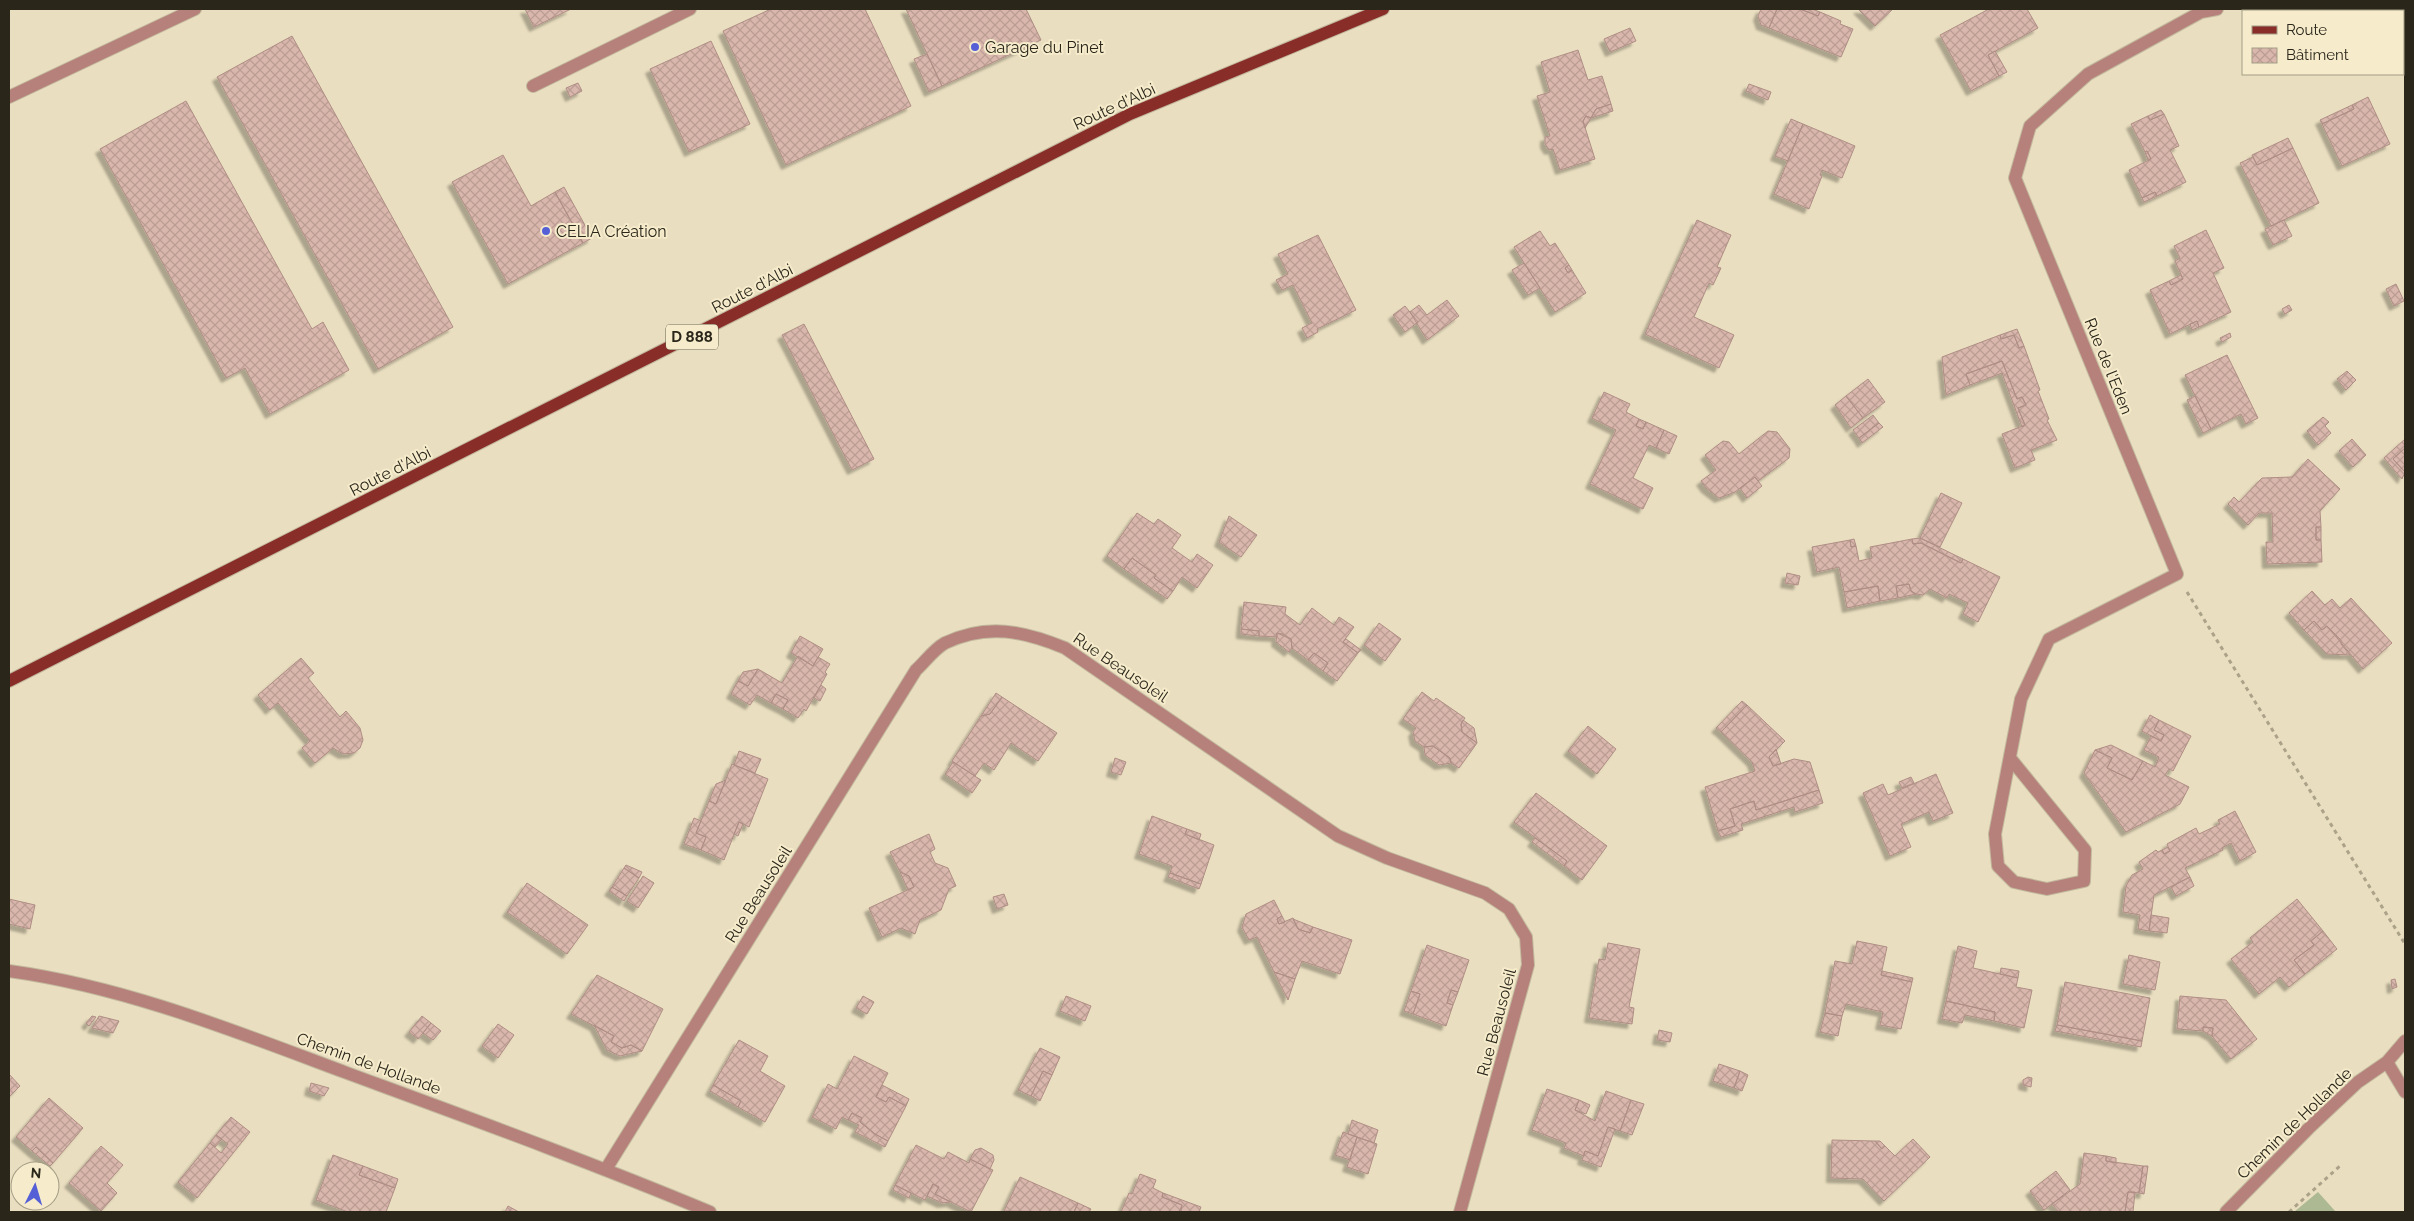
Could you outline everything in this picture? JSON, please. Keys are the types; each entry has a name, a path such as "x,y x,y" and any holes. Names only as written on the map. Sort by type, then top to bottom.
{"main road":[{"name":"Route d'Albi","path":"9,681 1130,114 1383,9"}],"street":[{"path":"9,97 196,9"},
{"path":"533,86 690,9"},
{"name":"Rue de l'Eden","path":"2176,574 2015,178 2030,126 2088,74 2201,12 2217,9"},
{"path":"2010,758 2085,850 2084,881 2047,889 2014,882 1998,866 1995,834 2021,699 2049,639 2176,574"},
{"name":"Rue Beausoleil","path":"606,1169 916,670 943,644 971,634 1006,630 1037,637 1065,648 1338,836 1387,858 1486,893 1509,909 1526,937 1528,965 1460,1212"},
{"name":"Chemin de Hollande","path":"9,971 60,978 194,1016 606,1169 710,1212"},
{"name":"Chemin de Hollande","path":"2226,1212 2329,1109 2358,1082 2387,1062 2405,1041"},
{"path":"2387,1062 2405,1092"}],"path":[{"path":"2176,574 2405,944"},
{"path":"2289,1212 2341,1165"}],"green space":[{"path":"2318,1192 2336,1212 2294,1212"}],"building":[{"path":"525,9 571,9 534,27"},
{"path":"771,9 865,9 911,106 786,165 723,31"},
{"name":"Garage du Pinet","path":"906,9 1026,9 1041,40 942,86"},
{"path":"1761,9 1777,9 1769,28 1761,25 1758,16"},
{"path":"1777,9 1800,9 1818,16 1820,12 1841,21 1840,24 1853,29 1841,57 1769,28"},
{"path":"1800,9 1812,9 1820,12 1818,16"},
{"path":"1858,9 1893,9 1875,26"},
{"path":"1989,9 2027,9 2038,28 1988,55 1999,76 1971,91 1940,35"},
{"path":"1630,28 1636,41 1610,52 1604,39"},
{"path":"292,36 453,327 378,369 217,77"},
{"path":"711,41 750,124 689,152 650,69"},
{"path":"1578,50 1588,80 1602,76 1611,104 1596,109 1591,118 1586,116 1583,121 1595,159 1560,170 1553,149 1549,150 1545,144 1545,137 1550,136 1537,96 1550,92 1541,62"},
{"path":"1995,51 2007,72 1999,76 1988,55"},
{"path":"927,54 942,86 929,92 914,59"},
{"path":"578,83 582,91 570,97 566,88"},
{"path":"1749,84 1771,92 1768,100 1746,91"},
{"path":"2368,97 2390,144 2342,166 2322,124 2354,109 2352,105"},
{"path":"186,101 312,329 323,322 349,370 270,414 245,368 226,378 100,149"},
{"path":"1611,104 1613,111 1591,118 1596,109"},
{"path":"2352,105 2354,109 2322,124 2320,120"},
{"path":"2161,110 2164,114 2150,120 2148,116"},
{"path":"2164,114 2179,146 2170,150 2186,182 2157,196 2155,192 2142,198 2129,170 2151,159 2147,151 2145,152 2131,124 2148,116 2150,120"},
{"path":"1586,116 1591,118 1585,128 1583,121"},
{"path":"1791,119 1803,124 1788,161 1775,156"},
{"path":"1803,124 1855,146 1842,178 1822,170 1820,175 1822,176 1809,209 1774,194"},
{"path":"2288,138 2293,148 2257,165 2252,155"},
{"path":"2293,148 2319,203 2271,226 2240,163 2253,157 2257,165"},
{"path":"2147,151 2151,159 2148,160 2145,152"},
{"path":"503,155 531,206 555,192 583,243 508,284 452,182"},
{"path":"564,187 592,238 583,243 555,192"},
{"path":"2155,192 2157,196 2144,202 2142,198"},
{"path":"1697,220 1731,235 1717,267 1721,268 1713,285 1709,283 1694,317 1734,335 1719,368 1645,334"},
{"path":"2284,220 2292,236 2273,245 2265,229"},
{"path":"2206,230 2224,268 2213,273 2231,312 2199,327 2197,321 2170,334 2150,290 2169,281 2171,285 2183,279 2175,261 2180,258 2174,246"},
{"path":"1540,231 1550,246 1555,243 1569,265 1565,268 1568,273 1572,270 1586,293 1555,312 1514,247"},
{"path":"1318,235 1356,310 1317,329 1318,332 1307,338 1302,328 1312,323 1293,285 1282,290 1276,280 1288,274 1278,254"},
{"path":"1524,263 1540,288 1528,295 1512,270"},
{"path":"1569,265 1572,270 1568,273 1565,268"},
{"path":"2181,275 2183,279 2171,285 2169,281"},
{"path":"2396,284 2404,301 2394,306 2386,289"},
{"path":"1447,300 1459,316 1427,340 1410,312 1419,305 1427,315"},
{"path":"2289,305 2292,310 2285,314 2282,309"},
{"path":"1405,306 1418,322 1405,332 1393,315"},
{"path":"2197,321 2199,327 2192,330 2190,324"},
{"path":"804,324 874,459 852,470 782,335"},
{"path":"2017,329 2024,346 2019,348 2014,335 2001,339 2000,335"},
{"path":"2230,333 2231,337 2222,342 2220,338"},
{"path":"2000,335 2001,339 2014,335 2019,348 2024,346 2040,390 2038,391 2049,419 2047,420 2057,440 2031,450 2035,460 2015,468 2002,434 2025,425 2018,408 2026,405 2022,397 2017,399 2002,361 1966,374 1970,385 1946,395 1942,357"},
{"path":"2227,355 2258,418 2246,424 2241,414 2211,429 2185,375"},
{"path":"2002,361 2017,399 2022,397 2026,405 2018,408 2025,425 2022,427 2002,373 1970,385 1966,374"},
{"path":"2347,371 2356,380 2346,390 2337,379"},
{"path":"1868,379 1885,402 1863,418 1846,396"},
{"path":"1604,392 1630,404 1626,412 1639,419 1636,426 1643,429 1646,422 1664,430 1656,448 1649,445 1633,478 1653,488 1643,509 1590,484 1616,430 1592,418"},
{"path":"1846,396 1863,418 1851,428 1835,405"},
{"path":"2195,396 2211,429 2203,433 2187,400"},
{"path":"1873,415 1879,423 1859,438 1853,430"},
{"path":"2323,417 2329,422 2325,426 2331,433 2318,445 2307,431"},
{"path":"1639,419 1646,422 1643,429 1636,426"},
{"path":"1879,423 1883,427 1862,443 1859,438"},
{"path":"1664,430 1677,436 1669,454 1656,448"},
{"path":"1768,431 1777,432 1790,449 1789,458 1758,481 1755,477 1735,492 1719,498 1706,488 1701,481 1716,470 1705,455 1723,441 1729,442 1739,454"},
{"path":"2352,439 2366,455 2353,467 2339,451"},
{"path":"2405,439 2405,448 2393,459 2405,472 2402,479 2384,458"},
{"path":"2405,448 2405,472 2393,459"},
{"path":"2308,459 2340,489 2320,511 2321,527 2316,527 2316,540 2321,540 2322,562 2267,564 2266,542 2273,542 2272,513 2259,513 2248,525 2228,504 2234,497 2239,502 2262,478 2292,477"},
{"path":"1755,477 1762,486 1747,498 1740,488"},
{"path":"1941,493 1962,503 1940,547 1920,538"},
{"path":"1137,513 1154,524 1158,519 1181,535 1172,548 1192,562 1197,554 1213,565 1197,588 1182,577 1173,591 1154,578 1156,575 1132,558 1124,569 1107,556"},
{"path":"1229,516 1257,535 1241,557 1219,542"},
{"path":"2316,527 2321,527 2321,540 2316,540"},
{"path":"1920,538 1963,559 1961,563 1921,543 1913,544 1912,539"},
{"path":"1854,539 1856,546 1851,547 1850,540"},
{"path":"1912,539 1913,544 1921,543 1961,563 1963,559 2000,577 1978,622 1963,614 1968,603 1949,594 1947,598 1930,589 1923,595 1916,594 1911,591 1909,584 1896,586 1898,598 1880,601 1878,586 1844,592 1839,567 1817,572 1812,547 1850,540 1851,547 1856,546 1859,561 1872,558 1870,547"},
{"path":"1132,558 1156,575 1154,578 1173,591 1167,599 1124,569"},
{"path":"1787,573 1800,576 1798,585 1785,583"},
{"path":"1909,584 1911,591 1916,594 1898,598 1896,586"},
{"path":"1878,586 1880,601 1847,608 1844,592"},
{"path":"2312,591 2325,605 2332,599 2340,608 2351,598 2392,643 2363,669 2327,626 2322,630 2314,621 2304,630 2289,613"},
{"path":"1244,602 1286,607 1285,614 1300,625 1312,608 1334,625 1339,617 1354,627 1343,642 1358,653 1337,681 1323,671 1328,663 1314,653 1308,660 1292,648 1291,639 1283,634 1277,633 1277,637 1259,636 1259,631 1241,629"},
{"path":"2314,621 2322,630 2327,626 2341,640 2341,644 2350,655 2327,654 2304,630"},
{"path":"1379,623 1401,639 1385,661 1364,645"},
{"path":"1241,629 1259,631 1259,636 1241,634"},
{"path":"1277,633 1291,639 1292,648 1289,652 1276,642"},
{"path":"800,636 823,649 813,666 791,653"},
{"path":"1346,639 1361,650 1358,653 1343,642"},
{"path":"1314,653 1328,663 1323,671 1308,660"},
{"path":"798,656 813,666 818,657 830,664 825,672 827,674 806,711 804,709 798,718 783,709 788,700 776,694 771,703 757,695 750,705 731,694 738,681 748,686 758,669 782,683"},
{"path":"301,658 314,673 308,678 340,717 346,711 360,728 363,740 360,748 354,753 343,754 333,748 315,763 302,748 310,741 278,703 270,710 258,695"},
{"path":"758,669 748,686 738,681 743,672"},
{"path":"821,685 826,689 820,701 814,698"},
{"path":"1422,692 1434,701 1436,698 1465,718 1461,724 1462,732 1477,743 1459,768 1451,763 1450,758 1433,746 1424,747 1415,741 1413,732 1416,728 1403,719"},
{"path":"996,693 1002,697 990,714 981,716"},
{"path":"776,694 788,700 783,709 771,703"},
{"path":"1002,697 1057,733 1038,761 1011,743 994,770 984,763 975,776 952,761 981,716 990,714"},
{"path":"1742,701 1747,705 1721,732 1716,728"},
{"path":"1747,705 1785,741 1769,757 1773,766 1794,759 1810,762 1819,790 1756,810 1754,801 1730,809 1735,826 1718,831 1705,787 1755,771 1752,762 1721,732"},
{"path":"2150,715 2159,720 2154,730 2164,735 2161,741 2142,731"},
{"path":"1463,720 1474,728 1477,743 1462,732 1461,724"},
{"path":"2159,720 2191,736 2173,771 2169,769 2165,775 2189,787 2180,804 2126,832 2084,773 2095,750 2112,758 2107,768 2132,780 2143,761 2155,767 2159,757 2144,750 2151,736 2161,741 2164,735 2154,730"},
{"path":"1588,726 1616,749 1597,774 1568,751"},
{"path":"2111,745 2143,761 2132,780 2107,768 2112,758 2095,750"},
{"path":"1433,746 1450,758 1451,763 1439,765 1425,755 1424,747"},
{"path":"1776,749 1781,764 1773,766 1769,757"},
{"path":"739,751 761,759 755,773 734,765"},
{"path":"1115,758 1126,762 1121,775 1111,772"},
{"path":"953,762 981,780 972,793 945,774"},
{"path":"732,764 768,779 749,827 739,822 724,860 701,850 706,837 696,833 709,801 716,804"},
{"path":"1936,774 1953,813 1933,821 1929,812 1901,824 1911,847 1890,856 1863,793 1883,784 1888,795"},
{"path":"1911,777 1914,783 1902,788 1899,782"},
{"path":"726,780 716,804 709,801 716,784"},
{"path":"1819,790 1823,803 1795,812 1794,807 1741,824 1743,830 1721,837 1718,831 1735,826 1730,809 1754,801 1756,810"},
{"path":"1536,793 1607,846 1582,880 1564,866 1567,861 1514,822"},
{"path":"2235,811 2256,852 2240,861 2231,843 2222,848 2223,850 2185,868 2190,877 2154,895 2149,931 2138,929 2140,915 2123,912 2126,886 2132,875 2143,869 2139,862 2156,850 2158,852 2162,850 2164,854 2170,851 2167,844 2196,828 2199,834 2220,824 2218,820"},
{"path":"1152,816 1187,829 1185,834 1214,845 1201,884 1170,873 1172,866 1139,854"},
{"path":"694,818 701,821 696,833 706,837 701,850 684,844"},
{"path":"739,822 743,824 738,836 734,834"},
{"path":"1187,829 1201,834 1199,840 1185,834"},
{"path":"929,834 935,849 930,852 935,863 948,868 956,886 949,889 941,910 920,920 915,934 901,928 882,937 869,908 914,887 909,876 900,872 890,852"},
{"path":"1535,838 1567,861 1564,866 1532,842"},
{"path":"2168,847 2170,851 2164,854 2162,850"},
{"path":"626,865 642,872 639,878 624,868"},
{"path":"624,868 639,878 627,896 612,887"},
{"path":"900,872 909,876 914,887 908,890"},
{"path":"1170,873 1201,884 1199,889 1168,877"},
{"path":"643,876 654,883 638,908 627,901"},
{"path":"2190,877 2194,886 2176,896 2171,887"},
{"path":"527,883 588,925 567,954 507,912"},
{"path":"612,887 627,896 624,901 609,891"},
{"path":"1004,894 1008,905 997,909 993,897"},
{"path":"9,899 35,905 30,929 9,924"},
{"path":"2297,899 2323,931 2311,941 2314,945 2294,960 2305,974 2289,987 2280,977 2259,994 2231,959 2253,942 2250,938"},
{"path":"1274,900 1282,916 1277,919 1279,924 1293,918 1298,929 1310,933 1313,927 1352,940 1340,974 1302,961 1295,979 1274,972 1257,937 1249,940 1242,927 1246,914"},
{"path":"2151,915 2169,918 2167,933 2149,931"},
{"path":"1282,916 1285,922 1279,924 1277,919"},
{"path":"1293,919 1313,927 1310,933 1298,929"},
{"path":"2323,931 2337,949 2305,974 2294,960 2314,945 2311,941"},
{"path":"1857,941 1887,947 1881,975 1912,982 1901,1029 1880,1025 1883,1012 1846,1004 1842,1016 1825,1013 1835,961 1852,964"},
{"path":"1608,943 1640,949 1629,1007 1634,1008 1632,1024 1589,1018 1599,959 1605,960"},
{"path":"1427,945 1469,960 1458,992 1451,990 1447,1003 1453,1005 1446,1026 1413,1014 1420,994 1411,991"},
{"path":"1958,946 1977,951 1973,968 2018,978 2016,987 2032,990 2024,1028 1994,1021 1995,1012 1946,1001"},
{"path":"2129,955 2160,962 2155,990 2123,984"},
{"path":"2001,968 2019,971 2018,978 2000,974"},
{"path":"1882,971 1913,978 1912,982 1881,975"},
{"path":"1274,972 1295,979 1288,1000"},
{"path":"597,975 663,1009 642,1051 631,1045 622,1048 611,1042 614,1036 571,1014"},
{"path":"2395,979 2397,987 2392,989 2391,980"},
{"path":"2065,982 2150,998 2142,1041 2057,1025"},
{"path":"1451,990 1458,992 1453,1005 1447,1003"},
{"path":"1411,991 1420,994 1413,1014 1404,1011"},
{"path":"863,996 874,1002 867,1014 856,1008"},
{"path":"1066,996 1091,1006 1085,1021 1060,1011"},
{"path":"2180,996 2226,1000 2257,1039 2231,1059 2212,1036 2213,1028 2203,1027 2203,1031 2177,1029"},
{"path":"1946,1001 1995,1012 1994,1021 1965,1015 1962,1023 1942,1019"},
{"path":"1825,1013 1842,1016 1838,1036 1820,1032"},
{"path":"92,1016 96,1017 89,1026 86,1023"},
{"path":"99,1016 119,1021 113,1033 92,1028"},
{"path":"422,1016 431,1023 418,1039 409,1032"},
{"path":"431,1023 441,1031 433,1040 423,1033"},
{"path":"498,1024 514,1035 498,1058 482,1046"},
{"path":"594,1025 614,1036 611,1042 622,1048 631,1045 642,1051 620,1056 607,1050"},
{"path":"2057,1025 2142,1041 2141,1047 2055,1031"},
{"path":"2203,1027 2213,1028 2212,1036 2203,1031"},
{"path":"1659,1030 1672,1033 1670,1042 1657,1040"},
{"path":"739,1040 768,1056 760,1071 785,1086 765,1122 738,1107 741,1101 713,1085"},
{"path":"1040,1048 1060,1057 1052,1075 1043,1071 1031,1096 1018,1090"},
{"path":"854,1056 888,1073 876,1097 886,1102 889,1097 906,1106 888,1141 875,1134 860,1122 862,1118 852,1113 848,1120 842,1117 836,1129 812,1117 828,1084 837,1089"},
{"path":"1719,1064 1740,1071 1734,1088 1713,1081"},
{"path":"1043,1071 1052,1075 1040,1101 1031,1096"},
{"path":"1740,1071 1748,1075 1742,1091 1734,1088"},
{"path":"9,1074 20,1086 9,1097"},
{"path":"2028,1077 2032,1078 2031,1087 2023,1085 2023,1080"},
{"path":"311,1083 329,1088 324,1096 309,1091"},
{"path":"713,1085 741,1101 738,1107 710,1091"},
{"path":"882,1085 909,1099 906,1106 889,1097 886,1102 876,1097"},
{"path":"1547,1089 1579,1100 1575,1110 1595,1121 1606,1091 1631,1100 1620,1131 1608,1127 1598,1156 1585,1151 1584,1156 1564,1148 1566,1143 1532,1130"},
{"path":"49,1098 83,1128 55,1161 51,1161 36,1147 32,1151 16,1137"},
{"path":"1579,1100 1590,1105 1586,1114 1575,1110"},
{"path":"1631,1100 1644,1104 1632,1135 1620,1131"},
{"path":"852,1113 862,1118 860,1122 875,1134 888,1141 885,1147 855,1132 859,1125 848,1120"},
{"path":"231,1117 250,1132 197,1198 178,1182 210,1143 221,1153 228,1144 216,1135"},
{"path":"1352,1120 1378,1130 1374,1143 1348,1134"},
{"path":"1608,1127 1615,1129 1601,1167 1582,1160 1585,1151 1598,1156"},
{"path":"1343,1132 1357,1137 1350,1160 1335,1155"},
{"path":"216,1135 222,1139 215,1147 210,1143"},
{"path":"1357,1137 1377,1144 1368,1174 1347,1167"},
{"path":"1913,1139 1930,1157 1884,1201 1863,1179 1831,1178 1832,1140 1875,1141 1882,1149 1885,1146 1895,1156"},
{"path":"1875,1141 1880,1141 1885,1146 1882,1149"},
{"path":"916,1145 944,1159 948,1152 969,1163 970,1159 993,1170 971,1212 935,1194 939,1187 933,1184 925,1200 895,1185"},
{"path":"101,1146 123,1165 107,1183 117,1193 101,1211 69,1183"},
{"path":"36,1147 51,1161 44,1161 32,1151"},
{"path":"981,1148 993,1155 994,1160 990,1169 970,1159 975,1150"},
{"path":"2084,1153 2106,1156 2106,1161 2143,1166 2139,1193 2128,1192 2125,1212 2059,1212 2052,1204 2080,1184"},
{"path":"333,1155 363,1166 359,1175 395,1188 386,1212 348,1212 316,1200"},
{"path":"2106,1156 2116,1158 2116,1163 2106,1161"},
{"path":"363,1166 398,1179 395,1188 359,1175"},
{"path":"2143,1166 2148,1166 2144,1194 2139,1193"},
{"path":"2056,1171 2070,1190 2044,1210 2030,1191"},
{"path":"1140,1174 1156,1180 1153,1188 1163,1193 1162,1197 1182,1205 1181,1212 1121,1212 1129,1193 1132,1194"},
{"path":"1020,1177 1078,1203 1074,1212 1004,1211"},
{"path":"933,1184 939,1187 935,1194 950,1202 942,1203 927,1196"},
{"path":"895,1185 911,1193 909,1198 893,1190"},
{"path":"2128,1192 2135,1192 2133,1212 2125,1212"},
{"path":"1163,1193 1201,1207 1199,1212 1179,1212 1182,1205 1162,1197"},
{"path":"1078,1203 1091,1209 1089,1212 1074,1212"},
{"path":"508,1206 519,1212 505,1212"}],"place":[{"name":"Garage du Pinet","path":"975,47"},
{"name":"CELIA Création","path":"546,231"}]}
